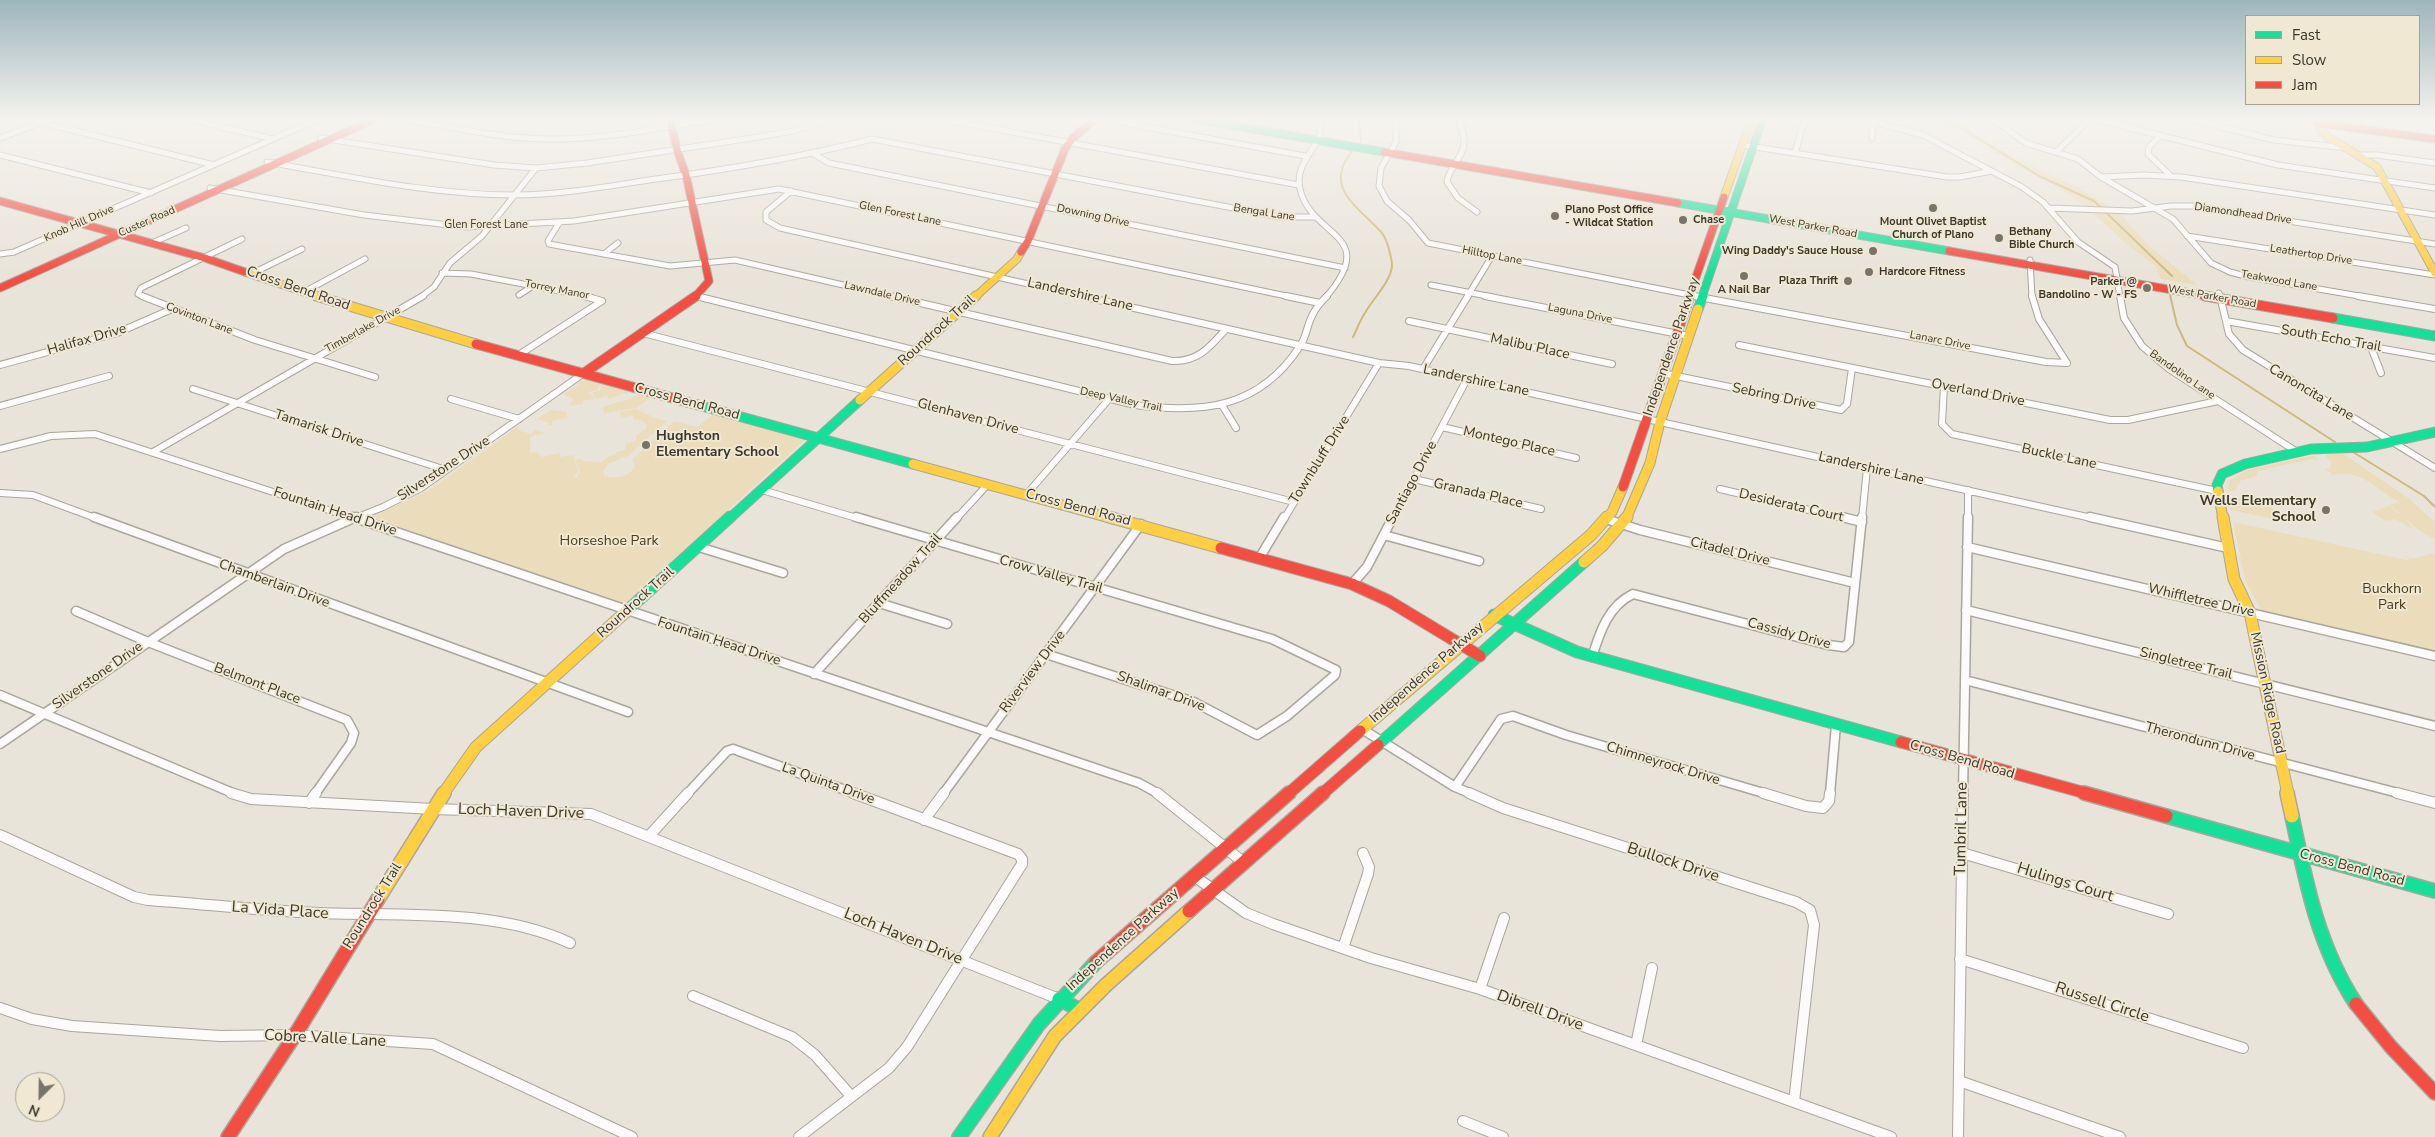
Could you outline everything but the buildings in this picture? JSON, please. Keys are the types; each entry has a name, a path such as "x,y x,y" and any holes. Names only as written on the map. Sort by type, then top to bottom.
{"street":[{"path":"64,171 151,193"},
{"name":"Knob Hill Drive","path":"0,254 14,252 200,171"},
{"name":"Custer Road","path":"0,288 253,171"},
{"name":"Bengal Lane","path":"321,171 464,194 514,196 566,192 710,171"},
{"name":"Timberlake Drive","path":"153,452 430,291 450,263 478,240 534,171"},
{"name":"Silverstone Drive","path":"0,744 290,546 402,498 446,470 704,290 709,281 685,171"},
{"name":"Downing Drive","path":"870,171 1345,268"},
{"name":"Bengal Lane","path":"1049,171 1280,217 1316,217"},
{"path":"1226,171 1299,184"},
{"path":"1300,171 1299,184 1316,217 1342,244 1347,254 1345,268"},
{"name":"Hilltop Lane","path":"1380,171 1378,175 1382,193 1426,242 1702,298"},
{"path":"1450,171 1446,178 1448,187 1477,212"},
{"name":"West Parker Road","path":"1507,171 2118,278 2435,330"},
{"name":"Independence Parkway","path":"960,1137 1011,1058 1058,999 1098,960 1194,876 1228,849 1362,729 1494,615 1591,535 1606,519 1620,498 1706,249 1722,208 1741,171"},
{"path":"1909,171 1947,177 1960,177 1992,171"},
{"path":"1992,171 2030,191 2049,208 2071,236 2111,263 2118,278"},
{"name":"Teakwood Lane","path":"2093,171 2173,219 2211,263 2230,272 2435,309"},
{"path":"2165,171 2170,176"},
{"path":"2319,171 2435,188"},
{"path":"2380,171 2435,274"},
{"name":"Roundrock Trail","path":"228,1137 295,1035 433,809 476,747 1017,259 1028,242 1054,172"},
{"name":"Independence Parkway","path":"990,1137 1055,1036 1080,1010 1243,862 1515,625 1602,546 1622,525 1628,516 1650,463 1660,422 1675,376 1733,210 1739,174"},
{"path":"2101,177 2170,176 2435,215"},
{"name":"Glen Forest Lane","path":"214,189 418,223 489,227 559,223 772,189 791,191 1320,304"},
{"name":"Landershire Lane","path":"791,191 766,212 766,220 769,224 1379,363 1423,369 2228,548"},
{"name":"Cross Bend Road","path":"0,201 205,258 304,292 518,356 1026,495 1140,524 1352,584 1389,601 1480,656"},
{"name":"Diamondhead Drive","path":"2049,208 2098,210 2181,206 2208,208 2435,244"},
{"name":"Lawndale Drive","path":"559,223 548,241 549,244 670,266 734,260 1179,362 1191,361 1199,357 1226,329"},
{"path":"152,243 186,228"},
{"name":"Custer Road","path":"0,282 116,233"},
{"name":"Leathertop Drive","path":"2187,236 2435,274"},
{"name":"Covinton Lane","path":"242,239 138,290 138,294 172,309 273,347 375,377"},
{"path":"604,254 618,243"},
{"path":"252,273 302,249"},
{"path":"1706,249 1719,251"},
{"path":"1423,369 1492,256"},
{"path":"304,292 365,259"},
{"name":"Lanarc Drive","path":"1702,298 2046,362 2067,363 2063,352 2043,327 2034,308 2031,262"},
{"name":"Deep Valley Trail","path":"696,296 917,349 1109,399 1163,409 1186,410 1222,405 1248,396 1265,387 1278,375 1301,345 1311,316 1345,268"},
{"name":"Torrey Manor","path":"442,273 464,273 595,297 602,301 518,356"},
{"name":"Bandolino Lane","path":"2118,278 2124,318 2142,346 2169,369 2296,452"},
{"name":"Laguna Drive","path":"1430,285 1689,336"},
{"path":"519,295 533,286"},
{"name":"West Parker Road","path":"2220,295 2435,336"},
{"name":"Canoncita Lane","path":"2220,295 2232,339 2250,355 2435,468"},
{"name":"Halifax Drive","path":"0,365 117,333 172,309"},
{"name":"Malibu Place","path":"1409,320 1448,330 1612,364"},
{"name":"South Echo Trail","path":"2226,321 2435,358"},
{"name":"Glenhaven Drive","path":"643,333 1294,502"},
{"name":"Overland Drive","path":"1739,344 2121,421 2218,401"},
{"path":"2370,347 2381,373"},
{"name":"Townbluff Drive","path":"1260,557 1379,363"},
{"name":"Sebring Drive","path":"1662,374 1841,410 1846,404 1852,368"},
{"path":"0,406 108,376"},
{"name":"Santiago Drive","path":"1352,584 1367,567 1466,379"},
{"name":"Buckle Lane","path":"1944,386 1942,424 1952,434 2217,491"},
{"name":"Tamarisk Drive","path":"192,389 446,470"},
{"path":"451,399 519,419"},
{"path":"1026,495 1109,399"},
{"path":"1222,405 1236,428"},
{"name":"Montego Place","path":"1442,427 1576,458"},
{"path":"2217,491 2219,478 2228,470 2246,464 2311,449 2367,447 2435,432"},
{"name":"Fountain Head Drive","path":"0,449 31,440 83,433 106,436 354,518 988,732 1148,788 1243,862"},
{"name":"Cassidy Drive","path":"1592,657 1604,622 1626,597 1633,594 1828,645 1844,647 1849,642 1868,468"},
{"name":"Granada Place","path":"1414,479 1541,509"},
{"name":"Bluffmeadow Trail","path":"814,674 988,484"},
{"name":"Desiderata Court","path":"1720,489 1862,522"},
{"name":"Crow Valley Trail","path":"762,490 1272,639 1336,670"},
{"name":"Tumbril Lane","path":"1958,1137 1968,490"},
{"name":"Mission Ridge Road","path":"2217,491 2234,578 2250,613 2314,920 2329,959 2369,1020 2435,1093"},
{"name":"Chamberlain Drive","path":"0,493 33,495 628,712"},
{"name":"Citadel Drive","path":"1606,519 1622,525 1856,583"},
{"name":"Riverview Drive","path":"924,820 1140,524"},
{"path":"1384,535 1479,562"},
{"path":"699,547 783,573"},
{"name":"Whiffletree Drive","path":"1967,547 2435,656"},
{"path":"879,603 947,624"},
{"name":"Singletree Trail","path":"1966,610 2435,726"},
{"name":"Belmont Place","path":"76,611 148,642 348,720 354,733 351,743 309,802"},
{"name":"Cross Bend Road","path":"1494,615 1563,648 1592,657 2435,891"},
{"name":"Shalimar Drive","path":"1046,654 1150,686 1194,702 1257,735 1267,731 1300,704 1335,674 1336,670"},
{"name":"Therondunn Drive","path":"1965,680 2435,803"},
{"name":"Loch Haven Drive","path":"0,695 234,794 251,799 433,809 583,813 649,836 1058,999"},
{"name":"Chimneyrock Drive","path":"1455,787 1501,719 1513,716 1806,806 1823,808 1829,801 1836,725"},
{"name":"Bullock Drive","path":"1362,729 1455,787 1523,816 1796,902 1811,910 1814,925 1794,1102"},
{"name":"La Quinta Drive","path":"649,836 727,751 733,749 1018,854 1022,861 1018,871 960,959"},
{"name":"La Vida Place","path":"0,835 134,897 163,902 366,916 466,918 508,923 553,935 570,943"},
{"path":"1343,948 1368,874 1369,866 1363,853"},
{"name":"Hulings Court","path":"1962,853 2168,914"},
{"name":"Dibrell Drive","path":"1194,876 1246,913 1343,948 1480,989 1892,1137"},
{"path":"1480,989 1504,918"},
{"name":"Russell Circle","path":"1960,958 2242,1048"},
{"path":"799,1137 890,1068 907,1047 960,959"},
{"path":"1636,1045 1652,968"},
{"path":"693,996 792,1037 802,1043 851,1096"},
{"path":"1058,999 1080,1010"},
{"name":"Cobre Valle Lane","path":"0,1008 32,1019 72,1026 220,1036 295,1035 442,1047 632,1137"},
{"path":"1959,1082 2120,1137"},
{"path":"1463,1121 1503,1137"}],"green space":[{"path":"2026,171 2043,171 2076,187 2120,213 2146,243 2197,285 2161,279 2156,266 2131,248 2083,204 2049,182"},
{"path":"586,380 600,384 597,390 588,392 594,399 583,401 583,404 569,406 574,399 563,394"},
{"path":"601,384 629,392 608,399 607,396 596,399 592,392 600,391"},
{"path":"638,394 650,398 637,408 604,413 603,408 630,399"},
{"name":"Horseshoe Park","path":"636,409 667,421 628,456 608,464 603,471 605,476 617,477 629,473 635,467 633,459 674,421 697,427 712,415 805,440 625,603 419,536 421,534 372,517 428,491 520,425 517,430 531,434 535,430 545,433 530,438 530,453 537,452 542,457 560,453 559,457 573,455 578,472 573,477 577,478 580,471 575,460 582,459 583,461 602,462 607,457 616,454 616,452 625,450 626,443 636,441 636,435 646,429 647,424 638,419 634,420 633,415 621,418 620,412"},
{"path":"551,410 567,412 567,418 552,421 552,425 546,426 550,423 537,419"},
{"path":"2342,453 2407,497 2435,522 2435,539 2416,528 2390,505 2400,502 2368,481 2352,475 2333,475 2325,469 2330,468 2331,462 2325,455"},
{"path":"2315,456 2318,460 2312,459 2257,471 2257,476 2240,481 2235,491 2227,491 2230,480 2247,470"},
{"path":"2248,494 2260,498 2289,522 2230,510 2228,498 2243,499"},
{"path":"2389,506 2404,517 2414,530 2395,519 2386,521 2372,512"},
{"name":"Buckhorn Park","path":"2233,522 2411,561 2404,555 2411,559 2435,553 2435,651 2261,610 2245,580"}],"waterway":[{"path":"1342,171 1342,185 1347,196 1384,236 1392,266 1388,278 1363,316 1353,337"},
{"path":"2031,171 2094,201 2172,276"},
{"path":"2170,295 2177,325 2187,346 2335,442"},
{"path":"2353,452 2424,496 2435,507"}],"traffic: fast":[{"path":"1698,309 1745,171"},
{"path":"1678,203 1949,251"},
{"path":"2333,318 2435,336"},
{"path":"629,609 860,400"},
{"path":"687,402 913,464"},
{"path":"2218,491 2217,485 2222,474 2245,464 2311,449 2367,447 2435,432"},
{"path":"1378,745 1584,562"},
{"path":"1494,615 1577,652 1901,742"},
{"path":"2166,816 2435,891"},
{"path":"2292,816 2308,890 2321,937 2342,983 2356,1004"},
{"path":"959,1137 1022,1045 1056,1003 1096,962"},
{"path":"1059,999 1080,1010"}],"traffic: slow":[{"path":"1724,197 1733,171"},
{"path":"2379,171 2435,273"},
{"path":"860,400 1017,259 1021,252"},
{"path":"245,272 352,308 476,344"},
{"path":"1584,562 1602,546 1628,516 1650,463 1660,422 1698,309"},
{"path":"913,464 1221,548"},
{"path":"1360,731 1591,535 1612,512 1623,487"},
{"path":"2218,491 2234,579 2250,613 2292,816"},
{"path":"378,899 433,809 476,747 629,609"},
{"path":"990,1137 1055,1036 1106,985 1189,911"}],"traffic: jam":[{"path":"0,288 259,171"},
{"path":"584,373 696,296 709,281 685,171"},
{"path":"1021,252 1028,241 1056,171"},
{"path":"1494,171 1678,203"},
{"path":"1623,487 1724,197"},
{"path":"0,201 205,258 245,272"},
{"path":"1949,251 2333,318"},
{"path":"476,344 687,402"},
{"path":"1221,548 1352,584 1389,601 1480,656"},
{"path":"1096,962 1360,731"},
{"path":"1901,742 2166,816"},
{"path":"1189,911 1378,745"},
{"path":"228,1137 295,1035 378,899"},
{"path":"2356,1004 2391,1047 2435,1093"}],"place":[{"name":"Mount Olivet Baptist Church of Plano","path":"1933,208"},
{"name":"Plano Post Office - Wildcat Station","path":"1555,216"},
{"name":"Chase","path":"1683,220"},
{"name":"Bethany Bible Church","path":"1999,238"},
{"name":"Wing Daddy's Sauce House","path":"1873,251"},
{"name":"Hardcore Fitness","path":"1869,272"},
{"name":"A Nail Bar","path":"1744,276"},
{"name":"Plaza Thrift","path":"1848,281"},
{"name":"Parker @ Bandolino - W - FS","path":"2147,288"},
{"name":"Hughston Elementary School","path":"646,445"},
{"name":"Wells Elementary School","path":"2326,510"}]}
